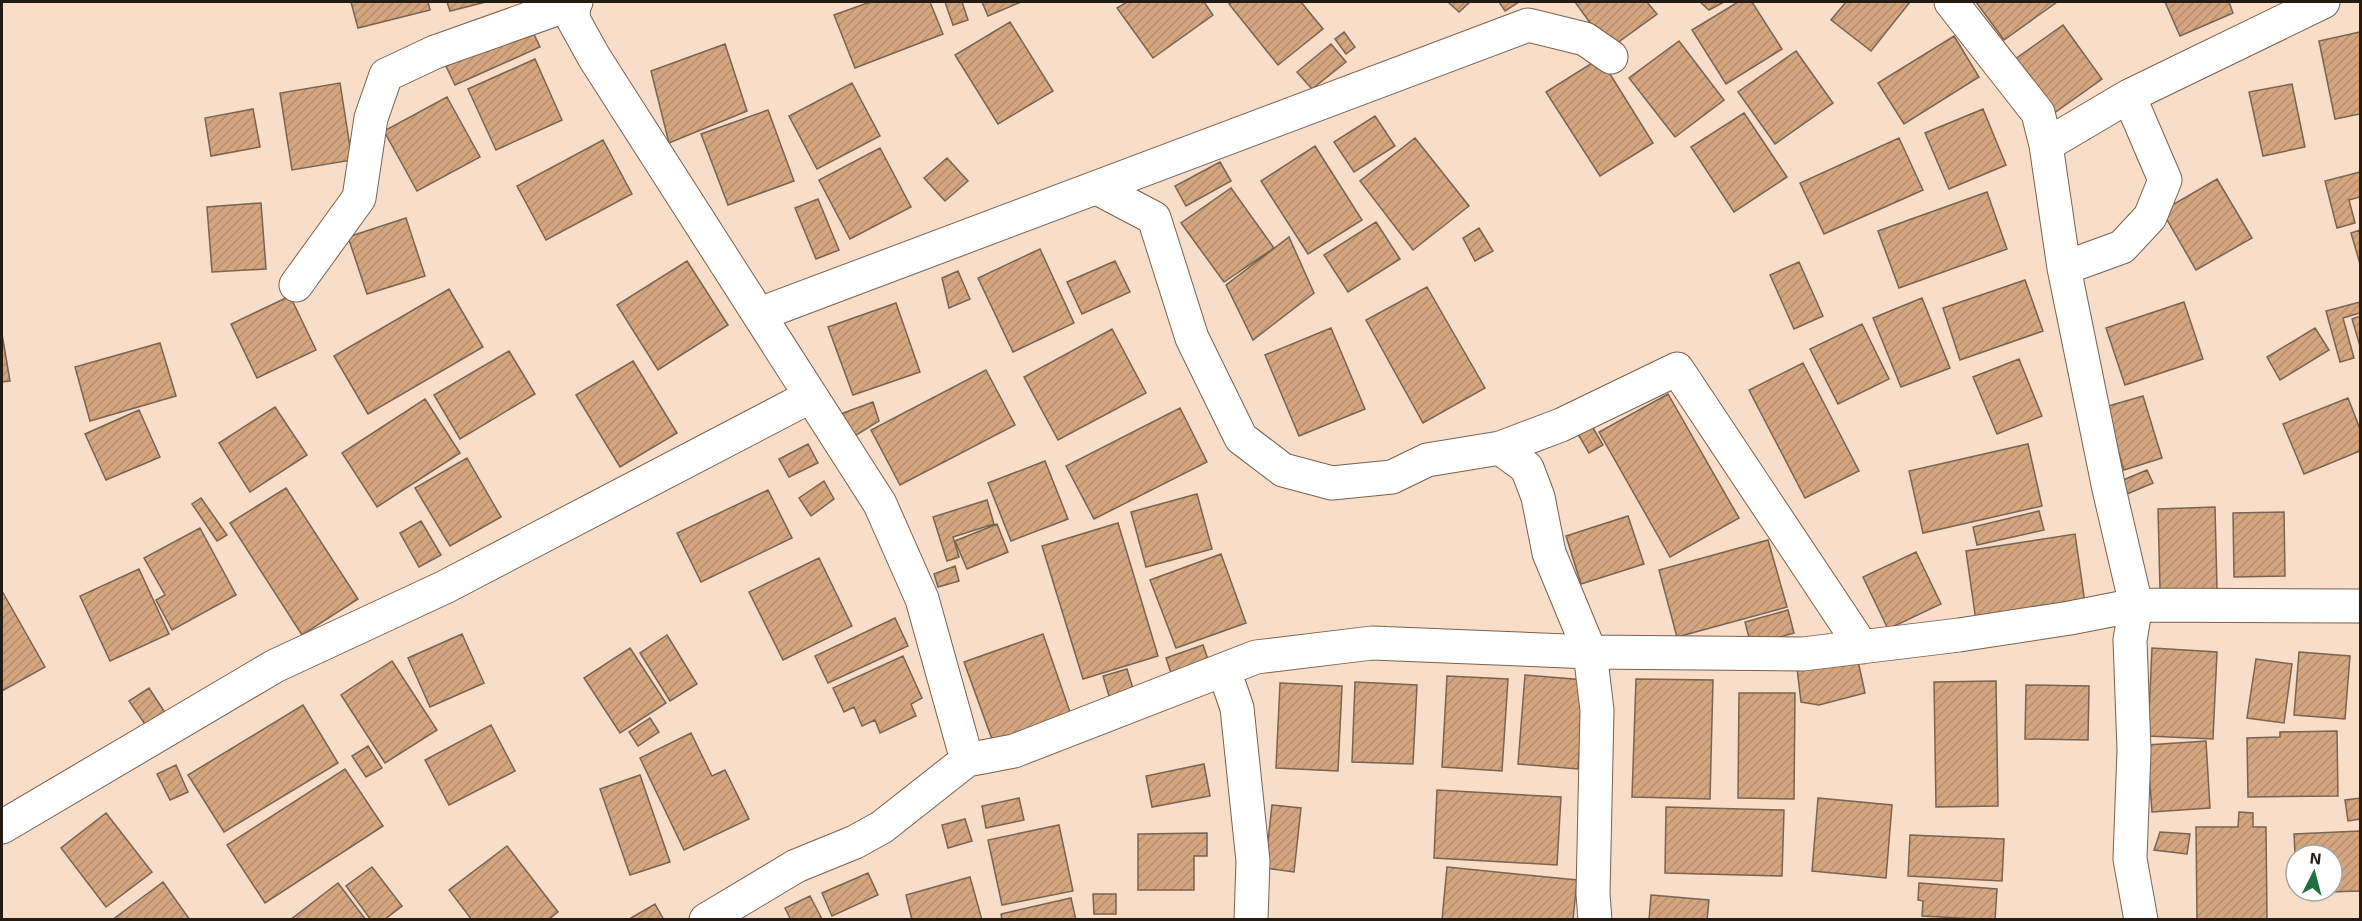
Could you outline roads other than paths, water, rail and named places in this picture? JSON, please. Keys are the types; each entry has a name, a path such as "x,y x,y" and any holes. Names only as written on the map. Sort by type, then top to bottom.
{"street":[{"path":"296,285 359,198 371,118 386,75 435,52 575,2 573,19 594,57 880,504 922,598 967,760"},
{"path":"1951,2 2038,112 2046,145 2064,268 2109,489 2136,605 2130,640 2134,750 2130,859 2141,920"},
{"path":"2046,145 2129,96 2323,2"},
{"path":"760,314 1097,188 1531,13 1586,39 1611,57"},
{"path":"2064,268 2122,248 2150,217 2165,180 2129,96"},
{"path":"1097,188 1154,218 1192,338 1240,438 1283,470 1332,483 1392,477 1427,460 1500,448 1561,425 1677,369 1862,647"},
{"path":"2,827 275,666 446,587 811,396"},
{"path":"1500,448 1527,468 1538,497 1549,553 1590,652 1597,710 1594,920"},
{"path":"706,920 796,866 855,842 882,826 967,760 1014,751 1256,657 1372,643 1590,652 1803,654 1992,630 2136,605 2361,606"},
{"path":"1224,670 1237,708 1253,861 1251,920"}]}
